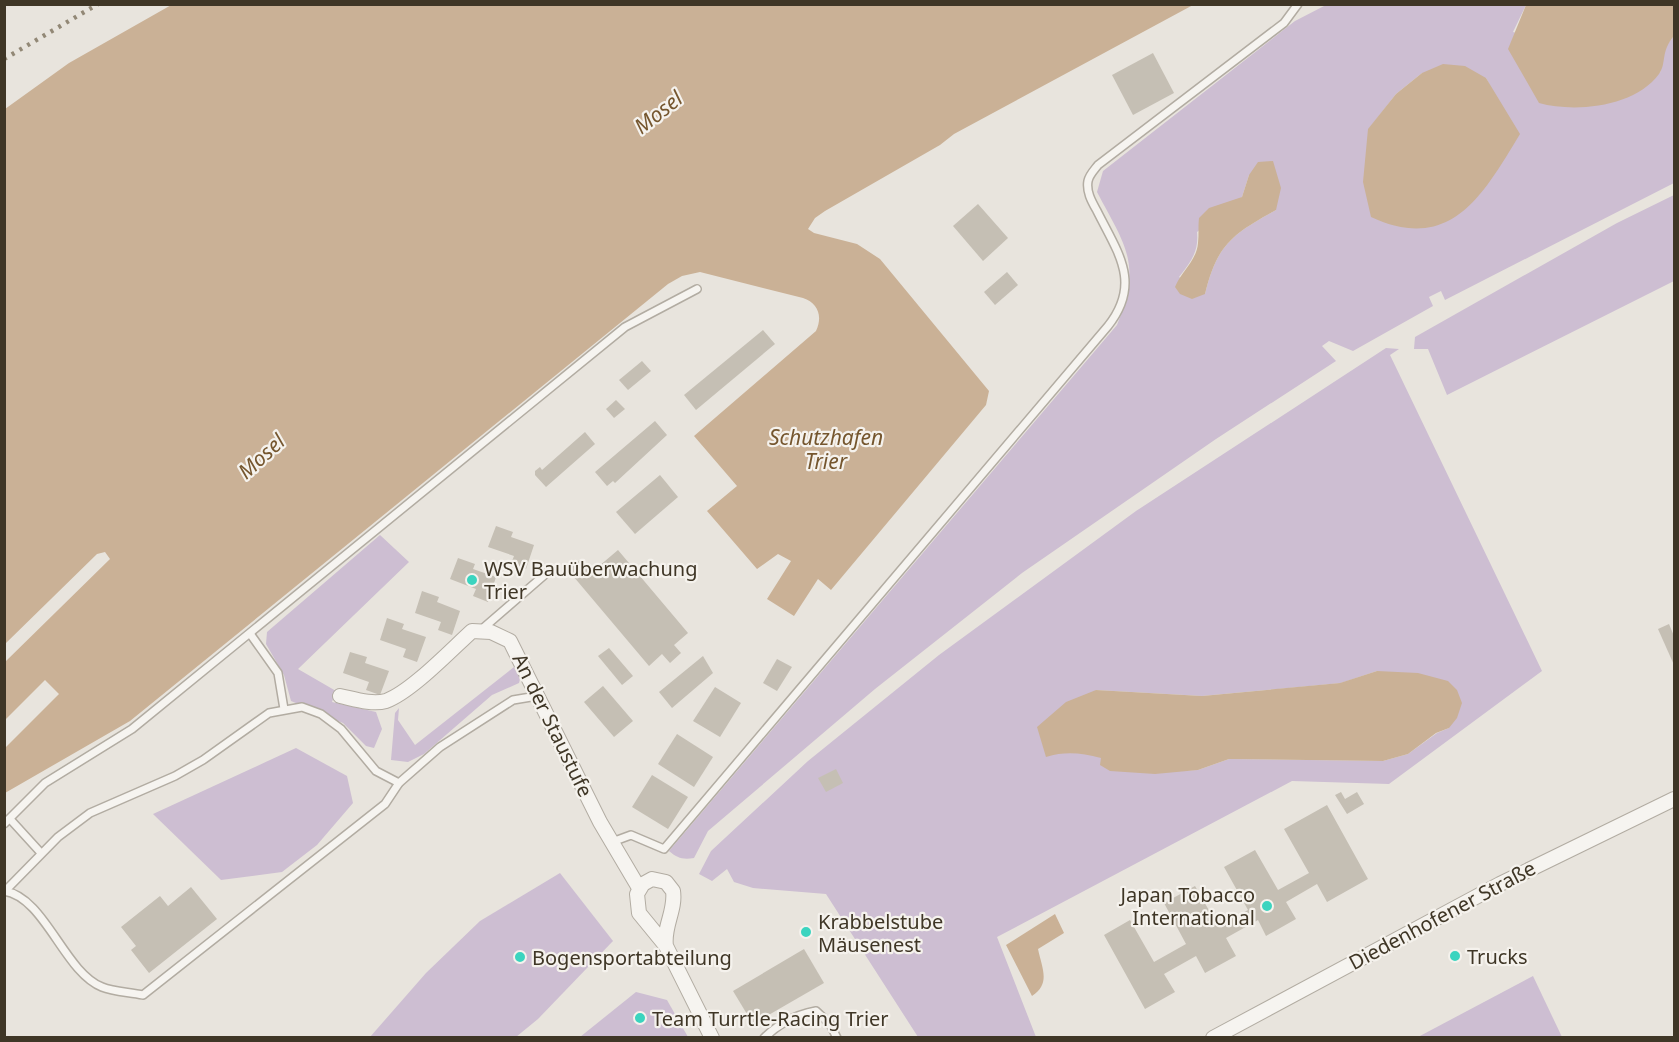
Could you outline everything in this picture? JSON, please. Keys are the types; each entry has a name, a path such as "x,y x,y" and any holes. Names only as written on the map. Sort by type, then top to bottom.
{"street":[{"name":"An der Staustufe","path":"481,630 512,642 612,842 639,888"},
{"path":"340,696 374,702 385,701 403,692 472,631 481,630"},
{"name":"Diedenhofener Straße","path":"1213,1038 1500,884 1674,799"},
{"path":"666,946 664,934 674,896 666,882 652,879 639,888 636,900 644,920 666,946 712,1038"},
{"path":"644,920 654,921 671,913"}],"lane":[{"path":"612,842 631,836 664,849 813,669 1118,314 1125,295 1126,273 1089,195 1088,179 1098,165 1284,23 1298,4"},
{"path":"41,853 7,821 45,783 132,729 251,635 626,327 697,289"},
{"path":"481,630 549,571"},
{"path":"251,635 278,673 284,709"},
{"path":"399,783 376,771 340,729 321,714 302,706 269,713 203,760 175,776 90,813 41,853 5,891 33,908 79,969 101,987 143,995 385,804 399,783 440,747 513,700 537,696"},
{"path":"764,1038 776,1026 801,1014 816,1011 830,1024 837,1038"}],"shaded area":[{"path":"1326,5 1526,5 1513,32 1660,73 1665,47 1674,36 1674,183 1445,300 1441,291 1429,297 1433,306 1353,351 1329,341 1322,346 1336,361 1216,439 1022,573 875,689 708,831 694,858 683,859 669,851 1117,325 1125,304 1129,270 1123,242 1097,192 1103,171 1295,21","holes":["1422,73 1486,78 1499,103 1368,130 1396,94","1249,175 1276,210 1248,226 1229,242 1215,263 1205,294 1179,277 1193,256 1197,245 1197,232 1242,197"]},
{"path":"1674,195 1674,281 1447,395 1428,349 1414,349 1415,337 1617,223"},
{"path":"1386,348 1399,349 1390,355 1542,671 1389,784 1292,781 997,937 1036,1037 918,1037 826,894 753,888 734,882 727,869 712,881 699,874 711,851 808,761 939,655 1136,511","holes":["1377,671 1449,728 1437,733 1408,754 1383,761 1229,759 1198,770 1177,771 1081,753 1061,752 1096,690 1202,696 1341,683"]},
{"path":"380,535 409,562 298,669 336,691 332,702 376,712 382,729 374,748 366,746 343,723 291,701 284,675 266,644 267,632"},
{"path":"514,667 521,675 519,683 492,695 424,754 408,762 391,760 395,713 399,708 398,720 415,745"},
{"path":"296,748 347,776 353,803 317,845 282,872 221,880 153,814"},
{"name":"Bogensportabteilung","path":"560,873 613,941 538,1019 516,1037 370,1037 426,973 480,921"},
{"path":"1533,976 1562,1037 1418,1037"},
{"name":"Team Turrtle-Racing Trier","path":"636,992 667,1000 688,1037 580,1037"}],"water":[{"path":"173,4 1193,5 954,134 940,145 815,218 808,229 814,233 857,244 880,259 989,391 986,405 831,590 818,579 794,616 767,599 791,561 778,554 757,569 707,511 737,486 694,436 816,331 819,320 818,311 812,303 803,298 700,272 682,276 668,284 130,721 5,793 5,748 59,694 45,680 5,720 5,662 110,559 105,552 97,554 5,644 5,109 69,63"},
{"path":"1526,5 1674,5 1674,36 1665,52 1659,74 1635,94 1604,105 1586,107 1539,103 1508,49"},
{"path":"1443,64 1465,66 1486,78 1520,134 1478,197 1462,212 1444,223 1423,228 1399,227 1371,217 1363,182 1368,129 1396,94 1422,73"},
{"path":"1273,161 1281,188 1276,210 1248,226 1229,242 1215,263 1205,294 1192,299 1180,294 1175,287 1197,249 1199,218 1209,208 1242,197 1249,175 1258,162"},
{"path":"1377,671 1418,673 1448,681 1457,690 1462,703 1457,718 1449,728 1436,733 1408,754 1383,761 1229,759 1198,770 1155,774 1110,771 1100,765 1101,758 1087,755 1067,753 1046,757 1037,727 1066,702 1096,690 1202,696 1340,683"},
{"path":"1055,914 1064,933 1038,949 1044,975 1042,986 1032,996 1006,945"}],"building":[{"path":"1153,53 1174,93 1133,115 1112,75"},
{"path":"978,204 1008,238 983,261 953,226"},
{"path":"1007,272 1018,285 995,305 984,292"},
{"path":"763,330 775,344 696,410 684,395"},
{"path":"642,361 651,371 628,390 619,380"},
{"path":"616,400 625,409 614,418 606,409"},
{"path":"655,421 667,435 615,483 613,481 607,486 595,472"},
{"path":"585,432 595,444 546,487 535,475 535,471 540,467 542,470"},
{"path":"660,475 678,497 635,534 616,512"},
{"path":"496,526 513,532 511,537 534,545 526,569 511,564 514,556 488,547"},
{"path":"618,550 688,633 674,645 681,653 670,663 662,654 649,666 568,570 581,559 592,572"},
{"path":"458,558 475,564 473,569 496,577 488,602 473,596 476,589 450,579"},
{"path":"422,591 439,597 437,602 460,611 452,635 438,630 441,622 415,613"},
{"path":"387,618 404,624 402,629 426,637 417,662 403,657 406,649 380,640"},
{"path":"1669,624 1674,636 1674,665 1658,629"},
{"path":"609,648 633,676 622,685 598,656"},
{"path":"350,652 367,657 365,663 389,671 380,695 366,690 369,682 343,673"},
{"path":"703,656 713,673 672,708 659,692"},
{"path":"777,659 792,667 777,691 763,683"},
{"path":"603,686 633,721 614,737 584,702"},
{"path":"715,687 741,703 720,737 693,721"},
{"path":"677,734 713,757 694,787 658,764"},
{"path":"836,769 843,783 826,792 818,778"},
{"path":"652,775 688,797 668,829 632,807"},
{"path":"1341,792 1345,799 1357,792 1364,804 1347,814 1335,795"},
{"name":"Japan Tobacco International","path":"1327,805 1368,879 1327,902 1317,884 1286,902 1296,919 1266,936 1258,920 1226,938 1236,956 1205,973 1196,956 1164,974 1175,992 1145,1009 1104,935 1130,920 1154,962 1186,944 1164,903 1195,886 1218,926 1248,910 1224,867 1255,850 1278,890 1309,873 1284,829"},
{"path":"191,887 217,919 149,973 131,950 136,946 121,927 160,896 168,906"},
{"path":"804,949 824,983 753,1024 733,991"}],"railway":[{"path":"4,59 98,4"}],"place":[{"name":"WSV Bauüberwachung Trier","path":"472,580"},
{"name":"Japan Tobacco International","path":"1267,906"},
{"name":"Krabbelstube Mäusenest","path":"806,932"},
{"name":"Trucks","path":"1455,956"},
{"name":"Bogensportabteilung","path":"520,957"},
{"name":"Team Turrtle-Racing Trier","path":"640,1018"}],"water label":[{"name":"Mosel","path":"658,112"},
{"name":"Schutzhafen Trier","path":"826,449"},
{"name":"Mosel","path":"261,456"}]}
